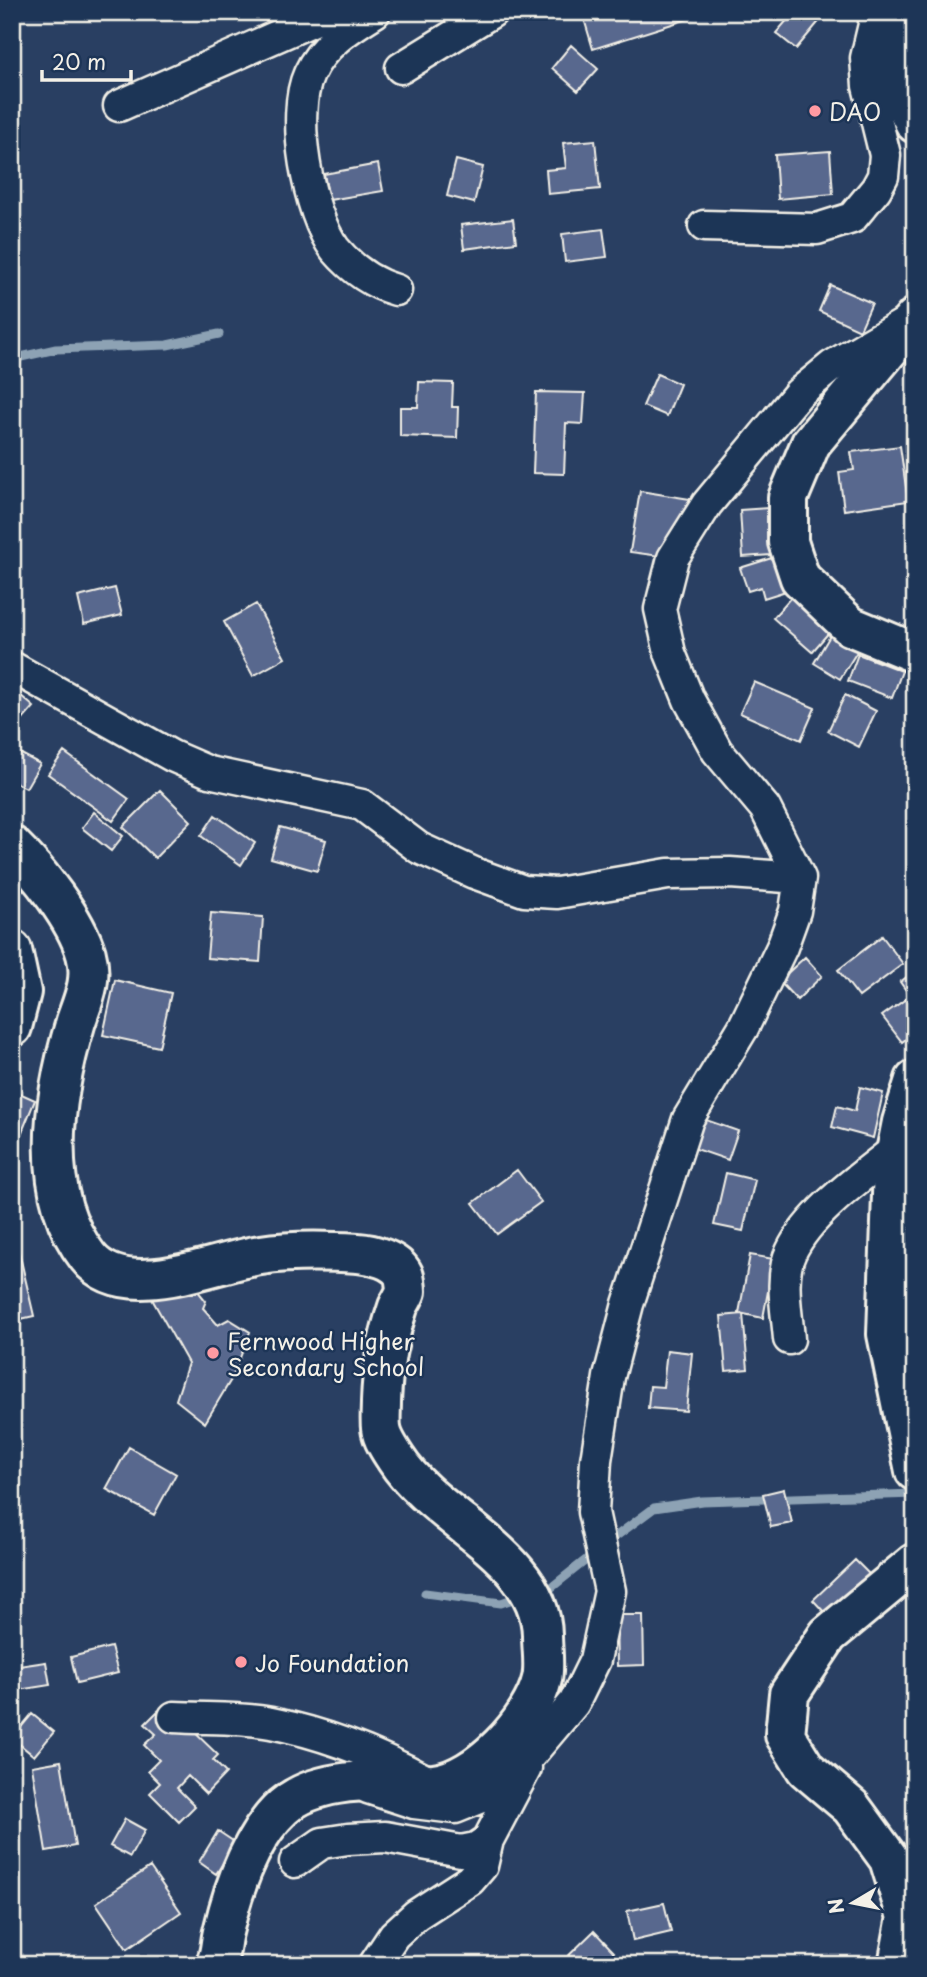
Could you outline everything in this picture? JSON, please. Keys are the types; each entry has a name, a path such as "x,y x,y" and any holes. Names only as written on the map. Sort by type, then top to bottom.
{"street":[{"path":"119,106 331,12"},
{"path":"375,12 343,32 310,71 304,86 301,131 306,177 333,246 361,274 378,285 396,290"},
{"path":"401,68 492,12"},
{"path":"704,226 817,229 852,218 876,190 883,176 885,155 868,86 866,58 877,12"},
{"path":"897,12 890,43 897,91 915,123"},
{"path":"915,318 811,443 788,498 788,542 800,578 850,626 915,653"},
{"path":"355,1782 414,1803 455,1808 488,1795 515,1773 574,1703 595,1660 610,1591 593,1512 596,1460 610,1377 628,1304 688,1119 743,1028 782,947 795,911 800,878 765,808 717,751 689,700 670,653 660,609 673,558 686,536 707,504 799,393 832,366 915,318"},
{"path":"12,667 172,756 209,772 362,805 419,848 474,873 524,891 557,893 668,874 730,873 800,878"},
{"path":"12,846 31,865 85,950 88,991 77,1020 67,1063 55,1149 57,1185 72,1232 90,1260 112,1278 147,1279 267,1254 333,1251 372,1254 395,1266 404,1275 406,1289 398,1307 382,1384 381,1432 410,1479 485,1543 529,1586 542,1622 543,1678 527,1714 496,1752 456,1778 433,1784 400,1781 355,1782 307,1790 285,1805 264,1826 246,1861 215,1965"},
{"path":"12,950 21,992 12,1027"},
{"path":"915,1080 896,1149 887,1334 915,1471"},
{"path":"789,1339 785,1284 791,1252 844,1189 896,1149"},
{"path":"898,1965 907,1917 889,1859 851,1807 806,1769 785,1735 789,1694 828,1635 915,1563"},
{"path":"174,1717 269,1722 335,1738 383,1757 433,1784"},
{"path":"374,1965 394,1936 416,1915 470,1880 482,1866 488,1840 533,1751"},
{"path":"295,1862 321,1843 348,1839 385,1837 461,1851 476,1848 488,1840"}],"building":[{"path":"582,12 706,12 707,13 593,49"},
{"path":"794,12 827,12 796,49 776,33"},
{"path":"571,45 598,69 578,91 552,68"},
{"path":"595,140 600,189 548,194 546,170 566,168 563,143"},
{"path":"830,151 833,194 778,199 775,155"},
{"path":"456,160 483,167 474,203 447,196"},
{"path":"378,164 383,191 329,200 324,174"},
{"path":"513,219 516,242 464,249 461,225"},
{"path":"603,229 607,257 565,262 562,234"},
{"path":"830,285 872,303 860,330 819,311"},
{"path":"657,374 680,384 667,416 643,406"},
{"path":"419,382 453,383 452,407 458,407 457,438 400,436 400,407 418,407"},
{"path":"536,392 585,393 583,424 566,423 564,474 533,473"},
{"path":"900,446 908,501 844,510 839,472 854,470 851,452"},
{"path":"640,491 690,499 667,557 630,552"},
{"path":"768,508 771,555 743,557 740,510"},
{"path":"778,556 789,590 764,598 761,587 748,591 740,568"},
{"path":"115,588 122,615 84,624 78,597"},
{"path":"791,597 831,630 812,652 773,618"},
{"path":"256,604 285,658 253,676 224,622"},
{"path":"831,634 858,650 840,679 814,663"},
{"path":"858,654 902,671 892,698 848,681"},
{"path":"754,682 815,708 801,740 740,713"},
{"path":"12,688 34,707 20,723 12,716"},
{"path":"845,695 876,711 859,747 828,731"},
{"path":"12,749 40,764 26,788 12,781"},
{"path":"64,752 129,799 113,821 48,774"},
{"path":"160,790 191,821 155,858 123,827"},
{"path":"94,812 123,836 111,851 82,828"},
{"path":"215,815 255,843 241,865 201,836"},
{"path":"280,827 326,840 317,871 271,858"},
{"path":"211,913 263,917 260,962 207,958"},
{"path":"882,936 903,964 859,997 838,970"},
{"path":"805,957 822,976 797,1000 779,981"},
{"path":"915,971 915,1032 902,1042 882,1016 910,996 900,982"},
{"path":"115,980 171,993 159,1047 103,1035"},
{"path":"860,1087 883,1093 873,1138 832,1127 837,1106 855,1111"},
{"path":"17,1092 35,1100 22,1132 12,1128 12,1104"},
{"path":"703,1119 738,1131 728,1160 693,1148"},
{"path":"517,1170 541,1202 497,1234 473,1203"},
{"path":"726,1173 755,1180 743,1231 714,1225"},
{"path":"12,1222 34,1316 12,1321"},
{"path":"750,1255 774,1259 763,1318 739,1313"},
{"name":"Fernwood Higher Secondary School","path":"193,1285 206,1301 203,1308 218,1325 229,1319 250,1332 232,1378 205,1423 176,1400 188,1363 152,1299 153,1293"},
{"path":"743,1314 748,1369 726,1371 721,1316"},
{"path":"667,1350 692,1353 686,1411 648,1408 650,1386 663,1387"},
{"path":"129,1447 176,1474 154,1515 106,1489"},
{"path":"784,1489 792,1523 771,1527 763,1494"},
{"path":"855,1560 870,1575 827,1615 813,1600"},
{"path":"616,1615 643,1615 644,1665 617,1666"},
{"path":"111,1647 118,1673 77,1683 71,1657"},
{"path":"46,1662 50,1685 12,1691 12,1667"},
{"path":"158,1711 180,1733 188,1726 218,1755 213,1760 226,1773 206,1794 188,1776 177,1788 195,1806 179,1822 150,1793 160,1783 148,1771 159,1760 144,1745 156,1734 145,1724"},
{"path":"32,1714 54,1732 34,1756 12,1738"},
{"path":"61,1761 75,1846 46,1851 32,1766"},
{"path":"125,1819 145,1830 130,1857 110,1846"},
{"path":"218,1831 236,1843 216,1874 199,1862"},
{"path":"150,1867 181,1912 127,1949 96,1903"},
{"path":"664,1903 671,1932 633,1941 627,1911"},
{"path":"594,1931 614,1952 600,1965 559,1965"}],"waterway":[{"path":"12,359 56,349 167,345 219,334"},
{"path":"607,1543 654,1508 702,1501 915,1494"},
{"path":"539,1591 552,1587 596,1552"},
{"path":"425,1593 501,1603 522,1596"}],"place":[{"name":"DAO","path":"815,111"},
{"name":"Fernwood Higher Secondary School","path":"213,1353"},
{"name":"Jo Foundation","path":"241,1662"}]}
